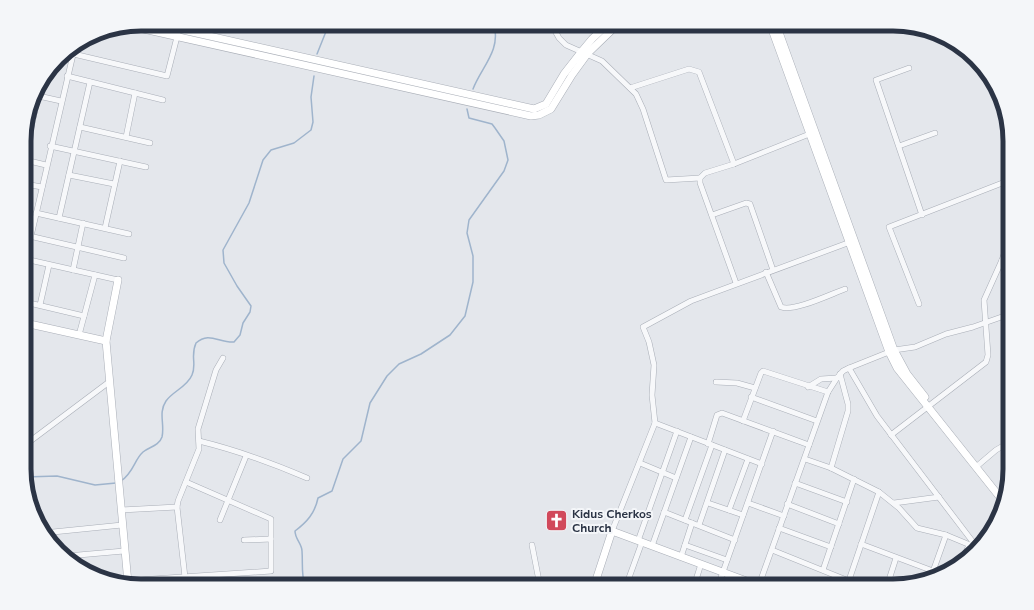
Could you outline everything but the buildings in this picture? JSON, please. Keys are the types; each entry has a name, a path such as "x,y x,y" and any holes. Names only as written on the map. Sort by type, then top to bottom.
{"street":[{"path":"151,31 264,53 360,74 517,114 539,115 551,109 556,103 592,39 601,31"},
{"path":"74,54 167,76 178,31"},
{"path":"186,31 264,53"},
{"path":"555,31 559,38 566,45 585,52 607,65 636,94 643,108 665,178 671,181 700,178 705,173 734,164 813,133"},
{"path":"585,52 610,31"},
{"path":"775,31 891,351 905,376 928,406 1001,492"},
{"path":"31,227 36,213 50,146 73,55"},
{"path":"909,68 876,80 922,215"},
{"path":"630,88 695,69 699,72 734,164"},
{"path":"67,76 163,100"},
{"path":"59,218 90,82"},
{"path":"126,138 135,93"},
{"path":"40,96 61,102"},
{"path":"80,127 150,143"},
{"path":"899,146 935,133"},
{"path":"50,146 146,167"},
{"path":"31,161 46,165"},
{"path":"106,228 114,184 120,162"},
{"path":"69,175 114,184"},
{"path":"700,178 736,283"},
{"path":"919,304 889,227 1003,183"},
{"path":"31,185 42,187"},
{"path":"712,215 750,204 773,270"},
{"path":"36,213 129,234"},
{"path":"73,270 83,223"},
{"path":"31,237 124,258"},
{"path":"596,579 612,531 655,423 652,394 654,365 649,342 643,328 691,300 851,242"},
{"path":"891,435 986,362 988,356 984,305 985,294 1003,257"},
{"path":"31,261 118,280 106,341 126,578"},
{"path":"40,305 49,265"},
{"path":"766,272 781,307 784,308 797,306 845,289"},
{"path":"80,335 95,275"},
{"path":"31,303 84,316"},
{"path":"762,579 817,421 828,392 838,376 849,368 891,351 915,347 946,334 1003,317"},
{"path":"31,324 106,341"},
{"path":"185,579 177,507 199,449 198,429 216,370 223,358"},
{"path":"849,368 877,416 974,544"},
{"path":"743,421 761,373 765,370 808,387 828,392"},
{"path":"808,387 821,379 838,376"},
{"path":"831,468 848,411 848,404 838,376"},
{"path":"31,440 109,382"},
{"path":"716,382 737,383 755,388"},
{"path":"751,397 817,421"},
{"path":"685,520 720,413 809,445"},
{"path":"655,423 762,464"},
{"path":"630,579 676,431"},
{"path":"720,579 773,431"},
{"path":"652,546 690,437"},
{"path":"199,441 230,449 246,456 277,465 307,478"},
{"path":"978,465 1003,446"},
{"path":"699,525 708,503 725,450"},
{"path":"220,520 246,456"},
{"path":"729,510 748,459"},
{"path":"804,459 831,468 880,492 894,503 917,528 946,535 972,546"},
{"path":"640,462 676,478"},
{"path":"823,570 854,479"},
{"path":"156,579 185,576 271,572 271,519 186,482"},
{"path":"796,483 846,502"},
{"path":"992,483 999,496"},
{"path":"849,579 880,492"},
{"path":"894,503 939,497"},
{"path":"708,503 743,516"},
{"path":"748,503 784,516"},
{"path":"787,504 839,524"},
{"path":"121,510 177,507"},
{"path":"664,512 735,540"},
{"path":"681,557 692,523"},
{"path":"51,533 122,525"},
{"path":"779,528 831,547"},
{"path":"612,531 741,579"},
{"path":"861,544 933,571 946,535"},
{"path":"244,540 271,539"},
{"path":"685,545 728,560"},
{"path":"966,552 969,545"},
{"path":"532,546 539,579"},
{"path":"772,550 823,570 840,579"},
{"path":"73,556 124,551"},
{"path":"889,579 896,558"},
{"path":"696,579 701,564"}],"waterway":[{"path":"317,54 326,31"},
{"path":"473,89 493,50 495,42 495,31"},
{"path":"121,481 129,474 140,455 161,440 163,432 162,410 166,401 190,379 194,367 194,348 196,343 205,338 234,342 240,335 243,323 250,312 251,306 237,286 224,263 223,250 249,203 263,160 271,150 294,143 311,130 313,122 311,97 314,76"},
{"path":"304,579 302,548 296,537 295,531 310,517 318,498 332,491 343,459 361,441 370,403 387,376 399,364 421,354 450,335 465,316 473,282 473,256 467,233 469,220 504,171 508,160 504,141 492,124 469,118 467,109"},
{"path":"32,477 57,476 95,485 116,483"}],"place":[{"name":"Kidus Cherkos Church","path":"556,521"}]}
